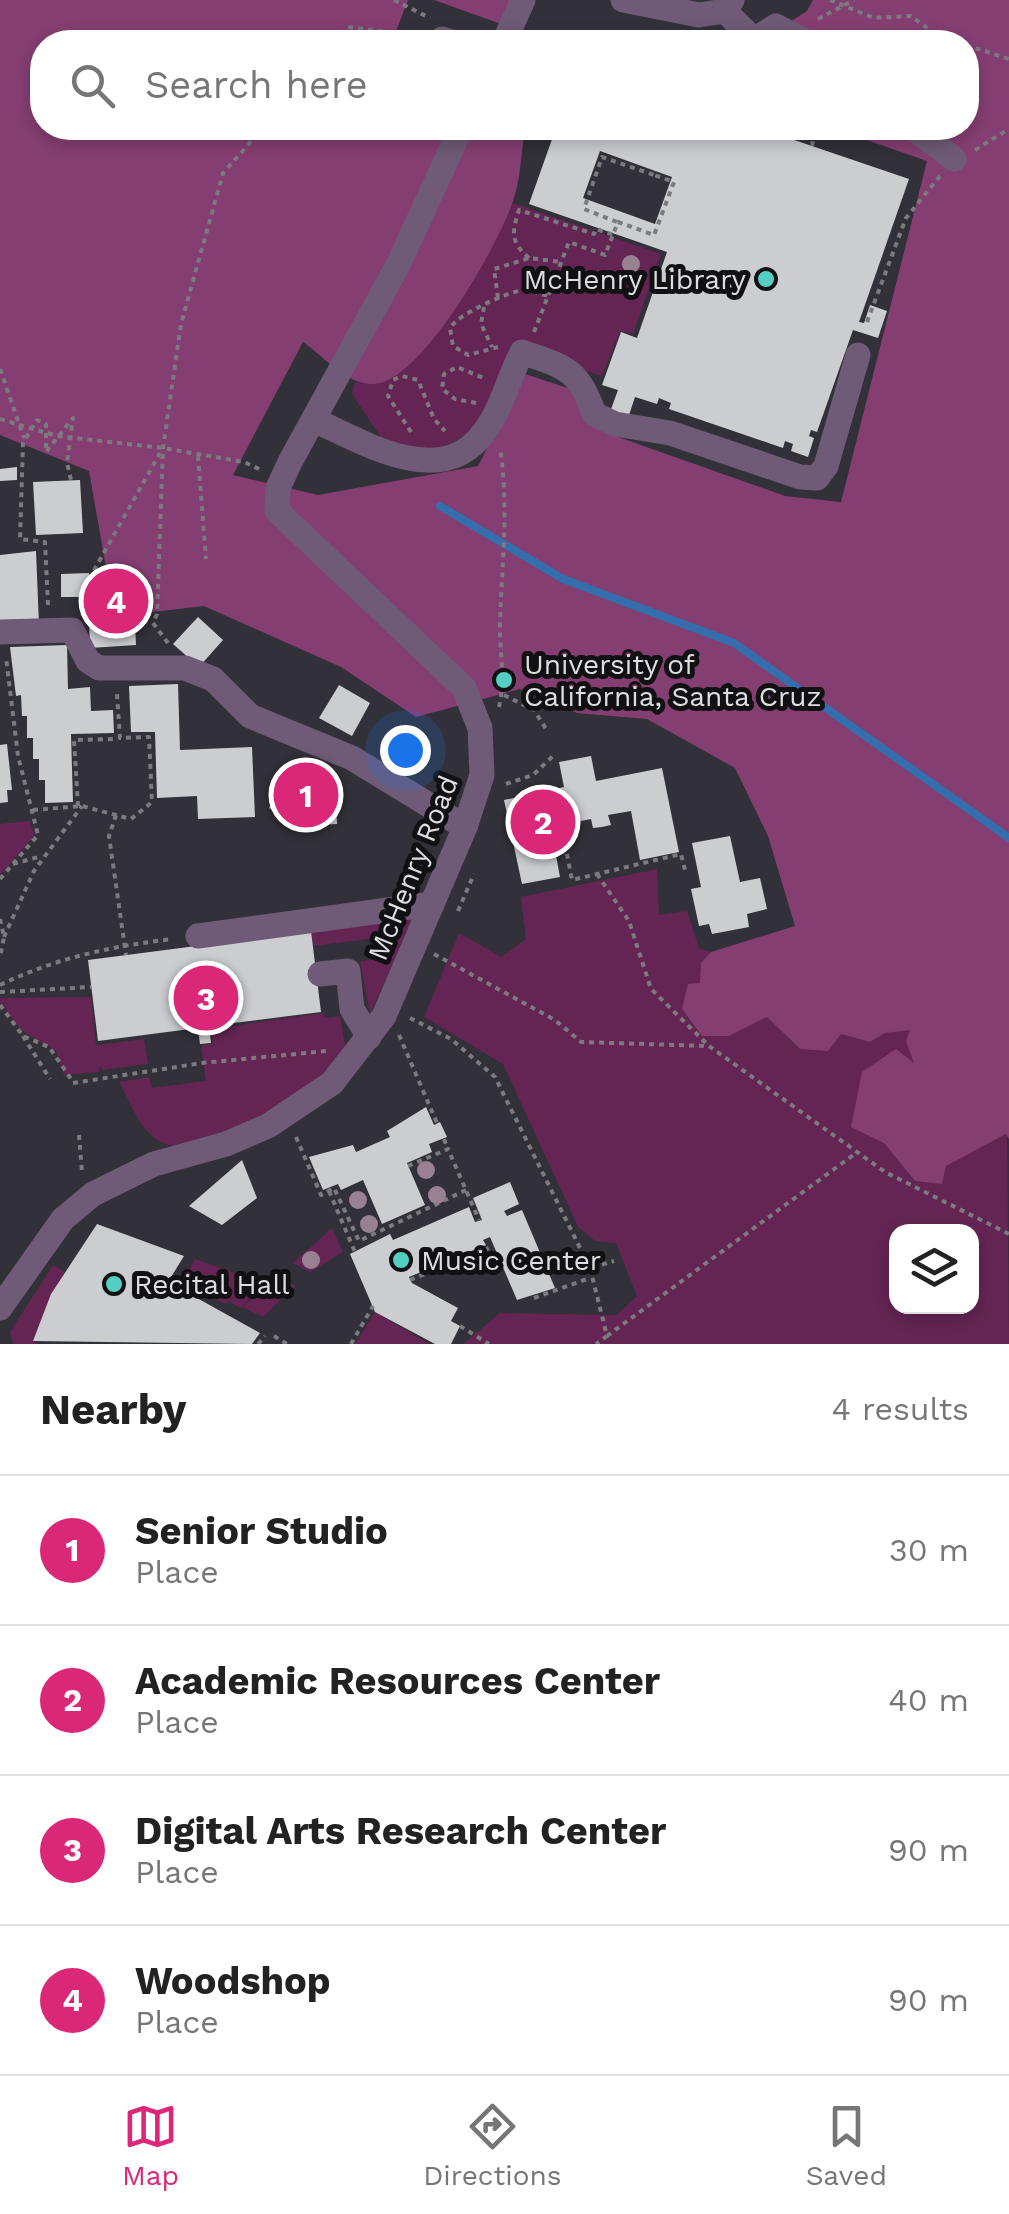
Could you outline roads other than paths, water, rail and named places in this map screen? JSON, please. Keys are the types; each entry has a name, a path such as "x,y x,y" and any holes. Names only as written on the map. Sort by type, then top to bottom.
{"lane":[{"path":"510,30 524,0"},
{"path":"623,0 699,15 728,6 746,30"},
{"path":"456,140 411,239 314,420 400,458 439,459 460,452 484,433 522,352 571,369 587,392 594,414 615,424 670,433 800,477 817,478 826,466 858,355"},
{"path":"929,140 954,159"},
{"name":"McHenry Road","path":"0,1308 63,1219 93,1194 154,1164 226,1144 286,1116 332,1083 384,1023 465,827 482,775 476,709 464,688 277,511 281,480 314,420"},
{"path":"2,632 60,630 88,661 114,670 185,668 212,679 250,716 352,758 465,827"},
{"path":"198,936 432,904"},
{"path":"320,974 348,972 352,1010 384,1023"}],"waterway":[{"path":"440,506 563,579 734,643 1009,838"}],"place":[{"name":"McHenry Library","path":"766,279"},
{"name":"Woodshop","path":"116,601"},
{"name":"University of California, Santa Cruz","path":"504,680"},
{"name":"Senior Studio","path":"306,795"},
{"name":"Academic Resources Center","path":"543,822"},
{"name":"Digital Arts Research Center","path":"206,998"},
{"name":"Music Center","path":"401,1260"},
{"name":"Recital Hall","path":"114,1284"}]}
